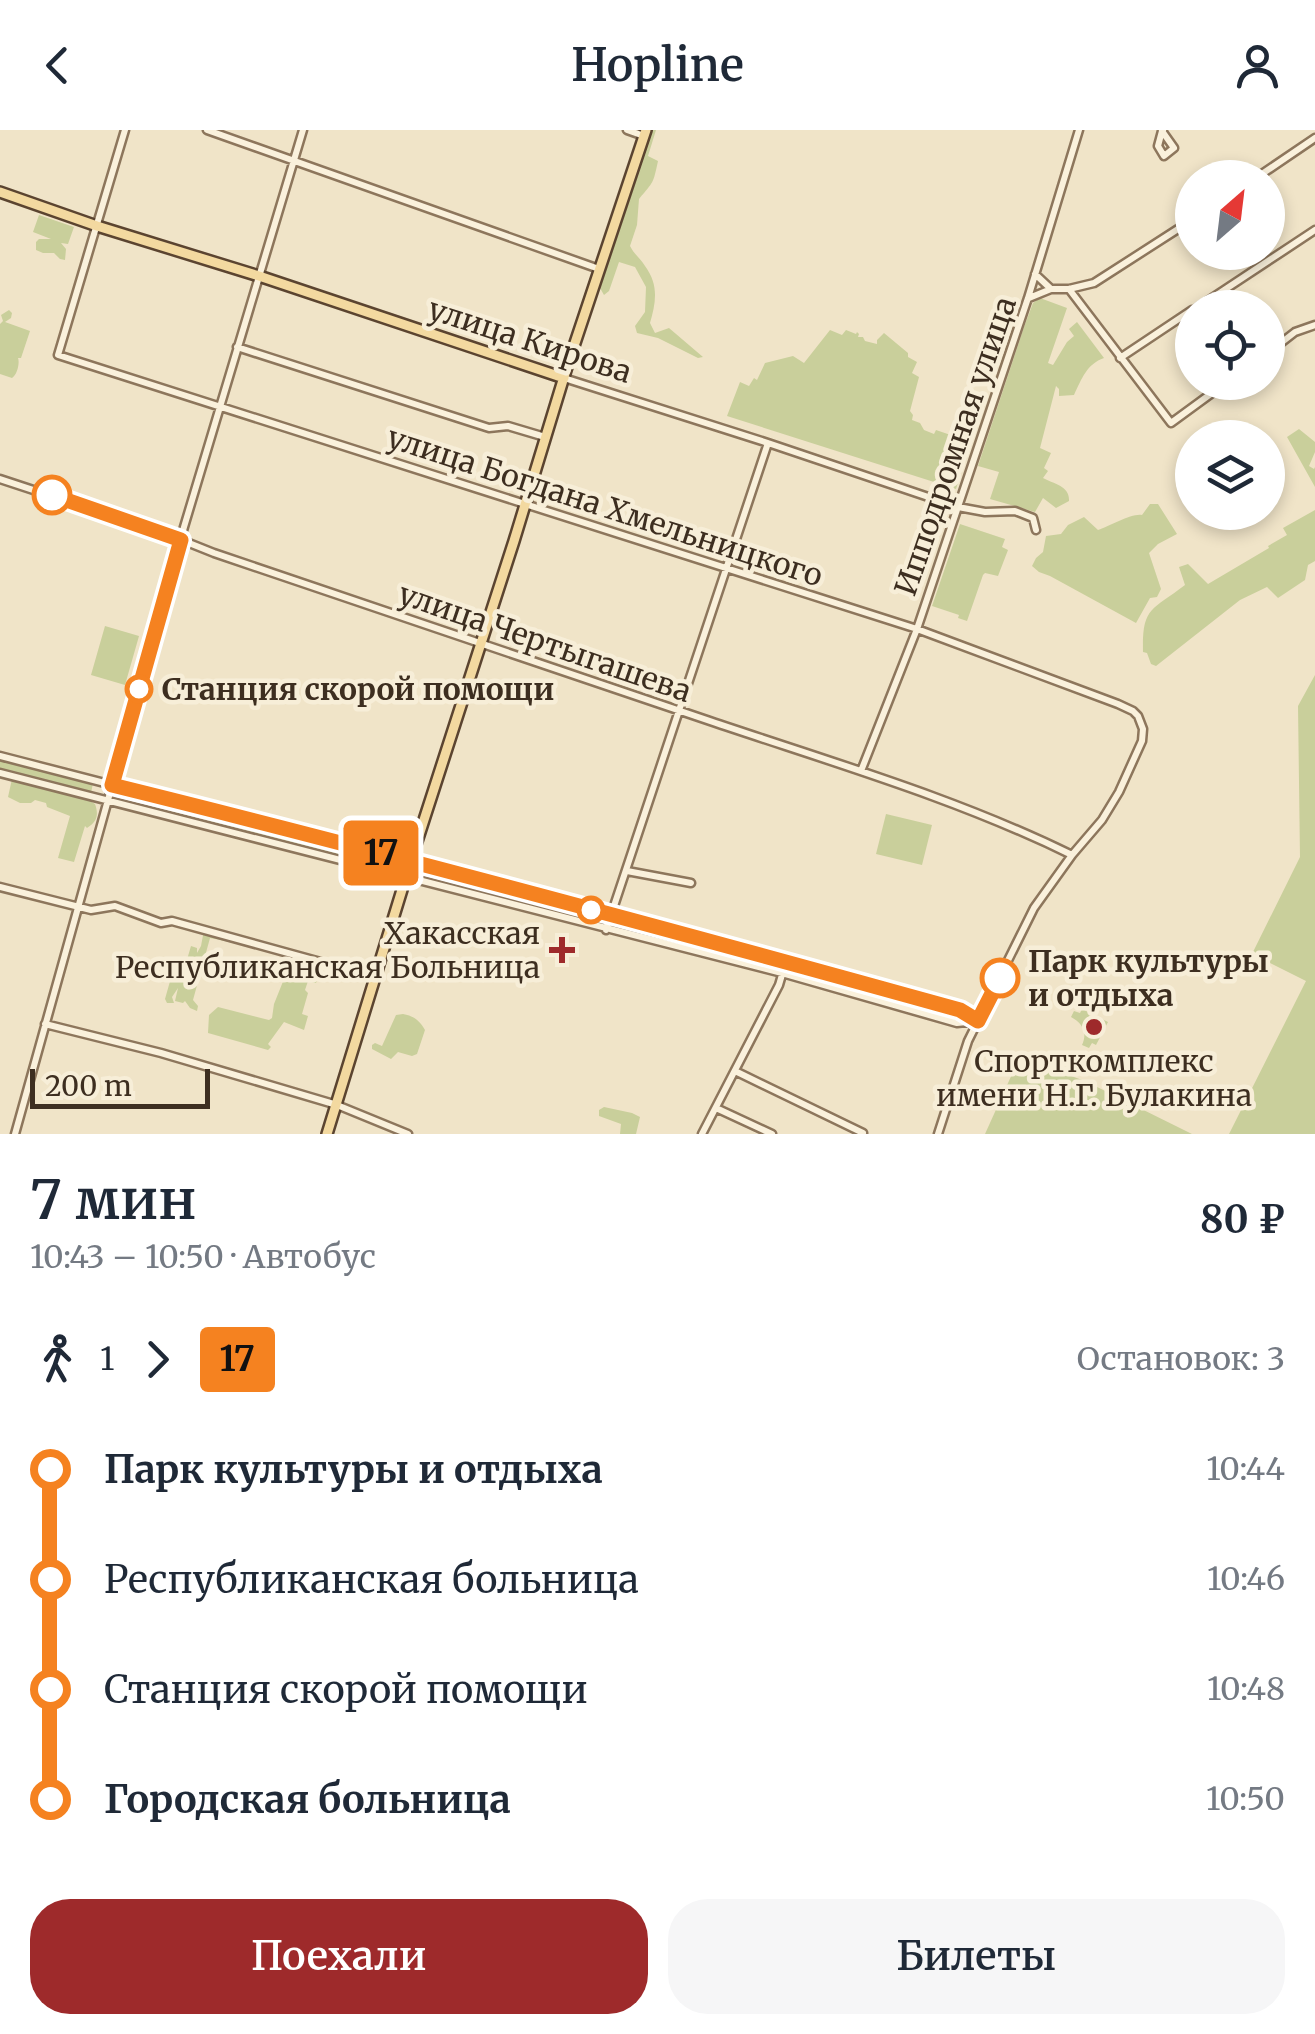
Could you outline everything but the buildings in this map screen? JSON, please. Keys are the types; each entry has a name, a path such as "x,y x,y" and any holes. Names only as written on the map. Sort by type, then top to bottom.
{"main road":[{"path":"327,1134 410,861 646,133"},
{"name":"улица Кирова","path":"0,192 564,378"}],"street":[{"path":"97,226 125,130"},
{"path":"207,130 599,269"},
{"path":"15,1134 181,540 303,130"},
{"path":"627,130 646,133"},
{"name":"Ипподромная улица","path":"860,771 917,629 1028,298 1079,130"},
{"path":"1283,160 1315,138"},
{"name":"улица Богдана Хмельницкого","path":"97,226 58,356 917,629 1134,711 1143,728 1142,741 1102,820 1072,854"},
{"path":"1224,290 1315,230"},
{"path":"1028,298 1050,289 1082,287 1104,278 1175,231"},
{"path":"1035,274 1050,289"},
{"path":"1069,288 1171,423 1202,400"},
{"path":"1120,358 1175,322"},
{"path":"1285,340 1315,325"},
{"path":"237,346 488,428 508,426 546,437"},
{"name":"улица Кирова","path":"564,378 958,507 985,512 1015,510 1034,518 1036,530"},
{"path":"606,930 768,443"},
{"name":"улица Чертыгашева","path":"0,478 860,771 989,818 1072,854"},
{"path":"0,756 786,961 960,1010 978,1021"},
{"path":"0,773 782,973 957,1023 978,1021"},
{"path":"938,1134 978,1021 1034,908 1072,854"},
{"path":"627,871 691,883"},
{"path":"0,887 91,910 115,906 160,923 172,921 376,977"},
{"path":"702,1134 771,1001 786,961"},
{"path":"46,1024 337,1105 408,1134"},
{"path":"735,1071 863,1133"},
{"path":"716,1108 772,1134"}],"green space":[{"path":"652,130 656,130 648,156 658,161 652,182 639,199 630,246 653,280 655,301 650,323 655,333 669,328 703,357 637,333 635,326 645,312 646,287 635,267 619,262 609,291 604,295 600,288"},
{"path":"39,215 74,227 68,244 61,243 66,249 65,260 54,253 36,250 39,239 51,239 33,232"},
{"path":"1040,298 1067,308 1048,363 1053,365 1074,336 1069,329 1077,322 1104,358 1089,368 1074,395 1059,396 1056,386 1040,448 1051,453 1043,478 1064,489 1069,501 1056,508 1043,498 1035,512 990,499 999,472 978,466 1024,327 1033,303"},
{"path":"9,310 11,318 5,322 30,331 12,378 0,374 1,315"},
{"path":"830,330 842,335 846,330 857,332 858,337 877,344 884,333 917,362 912,373 919,377 910,411 912,420 934,434 936,430 971,442 956,489 727,416 740,382 749,386 754,378 757,380 765,363 793,356 804,363"},
{"path":"1299,429 1315,442 1309,466 1315,467 1315,487 1287,437"},
{"path":"1150,504 1158,504 1177,534 1149,553 1161,589 1157,597 1150,598 1136,623 1032,566 1043,552 1046,536 1061,534 1068,525 1084,517 1098,530 1142,515"},
{"path":"1315,510 1315,561 1308,565 1305,580 1278,598 1267,587 1240,600 1156,666 1151,664 1143,652 1144,626 1151,611 1185,585 1179,567 1188,564 1208,584 1287,535 1285,527"},
{"path":"960,524 1005,539 1002,547 1008,550 998,576 983,575 967,621 932,606"},
{"path":"105,626 139,636 125,685 91,675"},
{"name":"Парк культуры и отдыха","path":"1315,675 1315,1134 1229,1134 1306,981 1252,954 1300,857 1298,706"},
{"path":"0,759 93,783 91,793 0,770"},
{"path":"12,779 95,804 96,818 85,826 74,862 58,858 70,816 47,807 46,803 20,803 8,797"},
{"path":"124,792 393,860 392,868 122,798"},
{"path":"886,814 932,825 922,865 876,854"},
{"path":"204,930 263,948 210,938 193,1000 197,1011 185,1001 175,1001 178,988 172,997 174,1003 167,1003 176,960 186,963 191,946 197,948 197,953"},
{"path":"299,956 321,967 316,983 308,981 305,990 308,993 302,1014 308,1016 304,1030 284,1022 268,1050 208,1033 209,1015 218,1007 272,1018 292,959"},
{"name":"Парк культуры и отдыха","path":"1082,1009 1108,1022 1096,1045 1092,1043 1089,1048 1082,1045 1083,1028 1071,1017 1074,1011 1080,1013"},
{"path":"396,1015 416,1019 425,1030 417,1054 398,1052 391,1059 372,1049 375,1043 382,1046"},
{"name":"Парк культуры и отдыха","path":"1024,1059 1085,1081 1192,1134 985,1134 1013,1072"},
{"path":"604,1107 640,1117 636,1134 620,1134 621,1124 599,1116"}],"bus line":[{"name":"17","path":"52,495 181,540 112,785 786,961 960,1010 978,1021 1000,978"}],"place":[{"name":"Станция скорой помощи","path":"139,689"},
{"name":"Хакасская Республиканская Больница","path":"562,950"},
{"name":"Парк культуры и отдыха","path":"1000,978"},
{"name":"Спорткомплекс имени Н.Г. Булакина","path":"1094,1027"}]}
